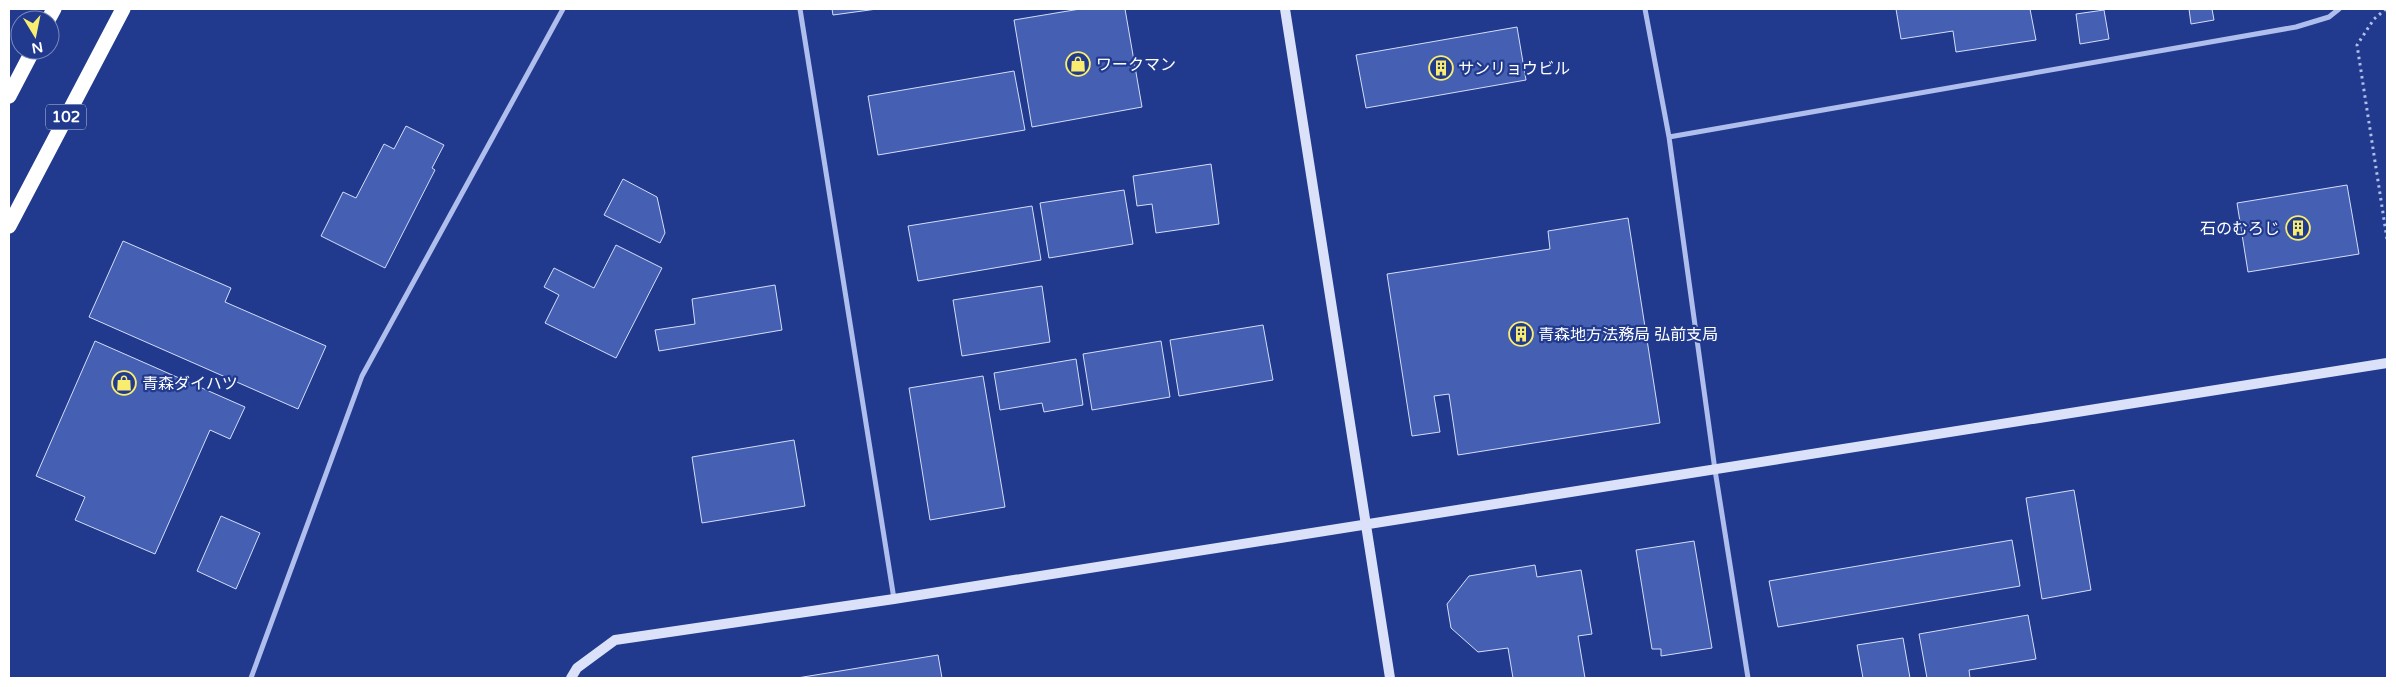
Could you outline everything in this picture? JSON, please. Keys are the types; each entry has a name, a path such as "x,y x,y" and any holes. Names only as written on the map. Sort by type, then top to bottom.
{"highway":[{"name":"102","path":"9,226 123,9"},
{"path":"9,96 27,60"}],"street":[{"path":"251,678 362,376 563,9"},
{"path":"800,9 894,599"},
{"path":"1285,9 1390,678"},
{"path":"1645,9 1669,137 1715,470 1748,678"},
{"path":"1669,137 2296,27 2329,17 2339,9"},
{"path":"571,678 577,668 615,640 894,599 2387,364"}],"path":[{"path":"2386,9 2374,19 2357,45 2387,239"}],"building":[{"path":"832,9 877,9 833,15"},
{"name":"ワークマン","path":"1080,9 1125,9 1142,107 1032,127 1014,20"},
{"path":"1896,9 2030,9 2036,40 1956,52 1953,31 1901,39"},
{"path":"2189,9 2212,9 2214,20 2191,24"},
{"path":"2104,10 2109,39 2080,44 2076,14"},
{"name":"サンリョウビル","path":"1517,27 1526,80 1366,108 1356,55"},
{"path":"1014,71 1025,130 878,155 868,96"},
{"path":"406,126 444,145 432,168 435,170 385,268 321,236 343,192 356,198 384,144 394,149"},
{"path":"1211,164 1219,224 1156,233 1152,204 1137,206 1133,176"},
{"path":"623,179 657,197 665,233 660,243 604,215"},
{"name":"石のむろじ","path":"2347,185 2359,254 2248,272 2237,203"},
{"path":"1124,190 1133,244 1049,258 1040,203"},
{"path":"1032,206 1041,260 918,281 908,226"},
{"name":"青森地方法務局 弘前支局","path":"1628,218 1660,423 1458,455 1449,394 1434,396 1440,432 1412,436 1387,274 1550,249 1548,231"},
{"path":"123,241 231,288 225,302 326,346 298,409 89,317"},
{"path":"616,245 662,268 616,358 545,323 559,295 544,287 554,268 594,288"},
{"path":"775,285 782,330 659,351 655,330 695,324 692,299"},
{"path":"1042,286 1050,342 962,356 953,300"},
{"path":"1263,325 1273,380 1179,396 1170,340"},
{"path":"95,341 245,407 230,439 210,430 155,554 75,520 85,497 36,476"},
{"path":"1161,341 1170,397 1092,410 1083,354"},
{"path":"1076,359 1083,405 1044,412 1042,403 1000,410 994,373"},
{"path":"983,376 1005,507 930,520 909,388"},
{"path":"794,440 805,506 702,523 692,457"},
{"path":"2074,490 2091,590 2042,599 2026,498"},
{"path":"221,516 260,533 236,589 197,571"},
{"path":"2012,540 2020,586 1778,627 1769,581"},
{"path":"1694,541 1712,648 1661,656 1661,649 1652,649 1636,550"},
{"path":"1535,565 1537,577 1581,570 1592,634 1578,636 1585,678 1513,678 1508,648 1478,652 1451,628 1447,604 1469,576"},
{"path":"2028,615 2036,659 1969,670 1970,678 1927,678 1919,634"},
{"path":"1903,638 1910,678 1863,678 1857,645"},
{"path":"938,655 942,678 797,678"}],"place":[{"name":"ワークマン","path":"1078,64"},
{"name":"サンリョウビル","path":"1441,68"},
{"name":"石のむろじ","path":"2298,228"},
{"name":"青森地方法務局 弘前支局","path":"1521,334"},
{"name":"青森ダイハツ","path":"124,383"}]}
